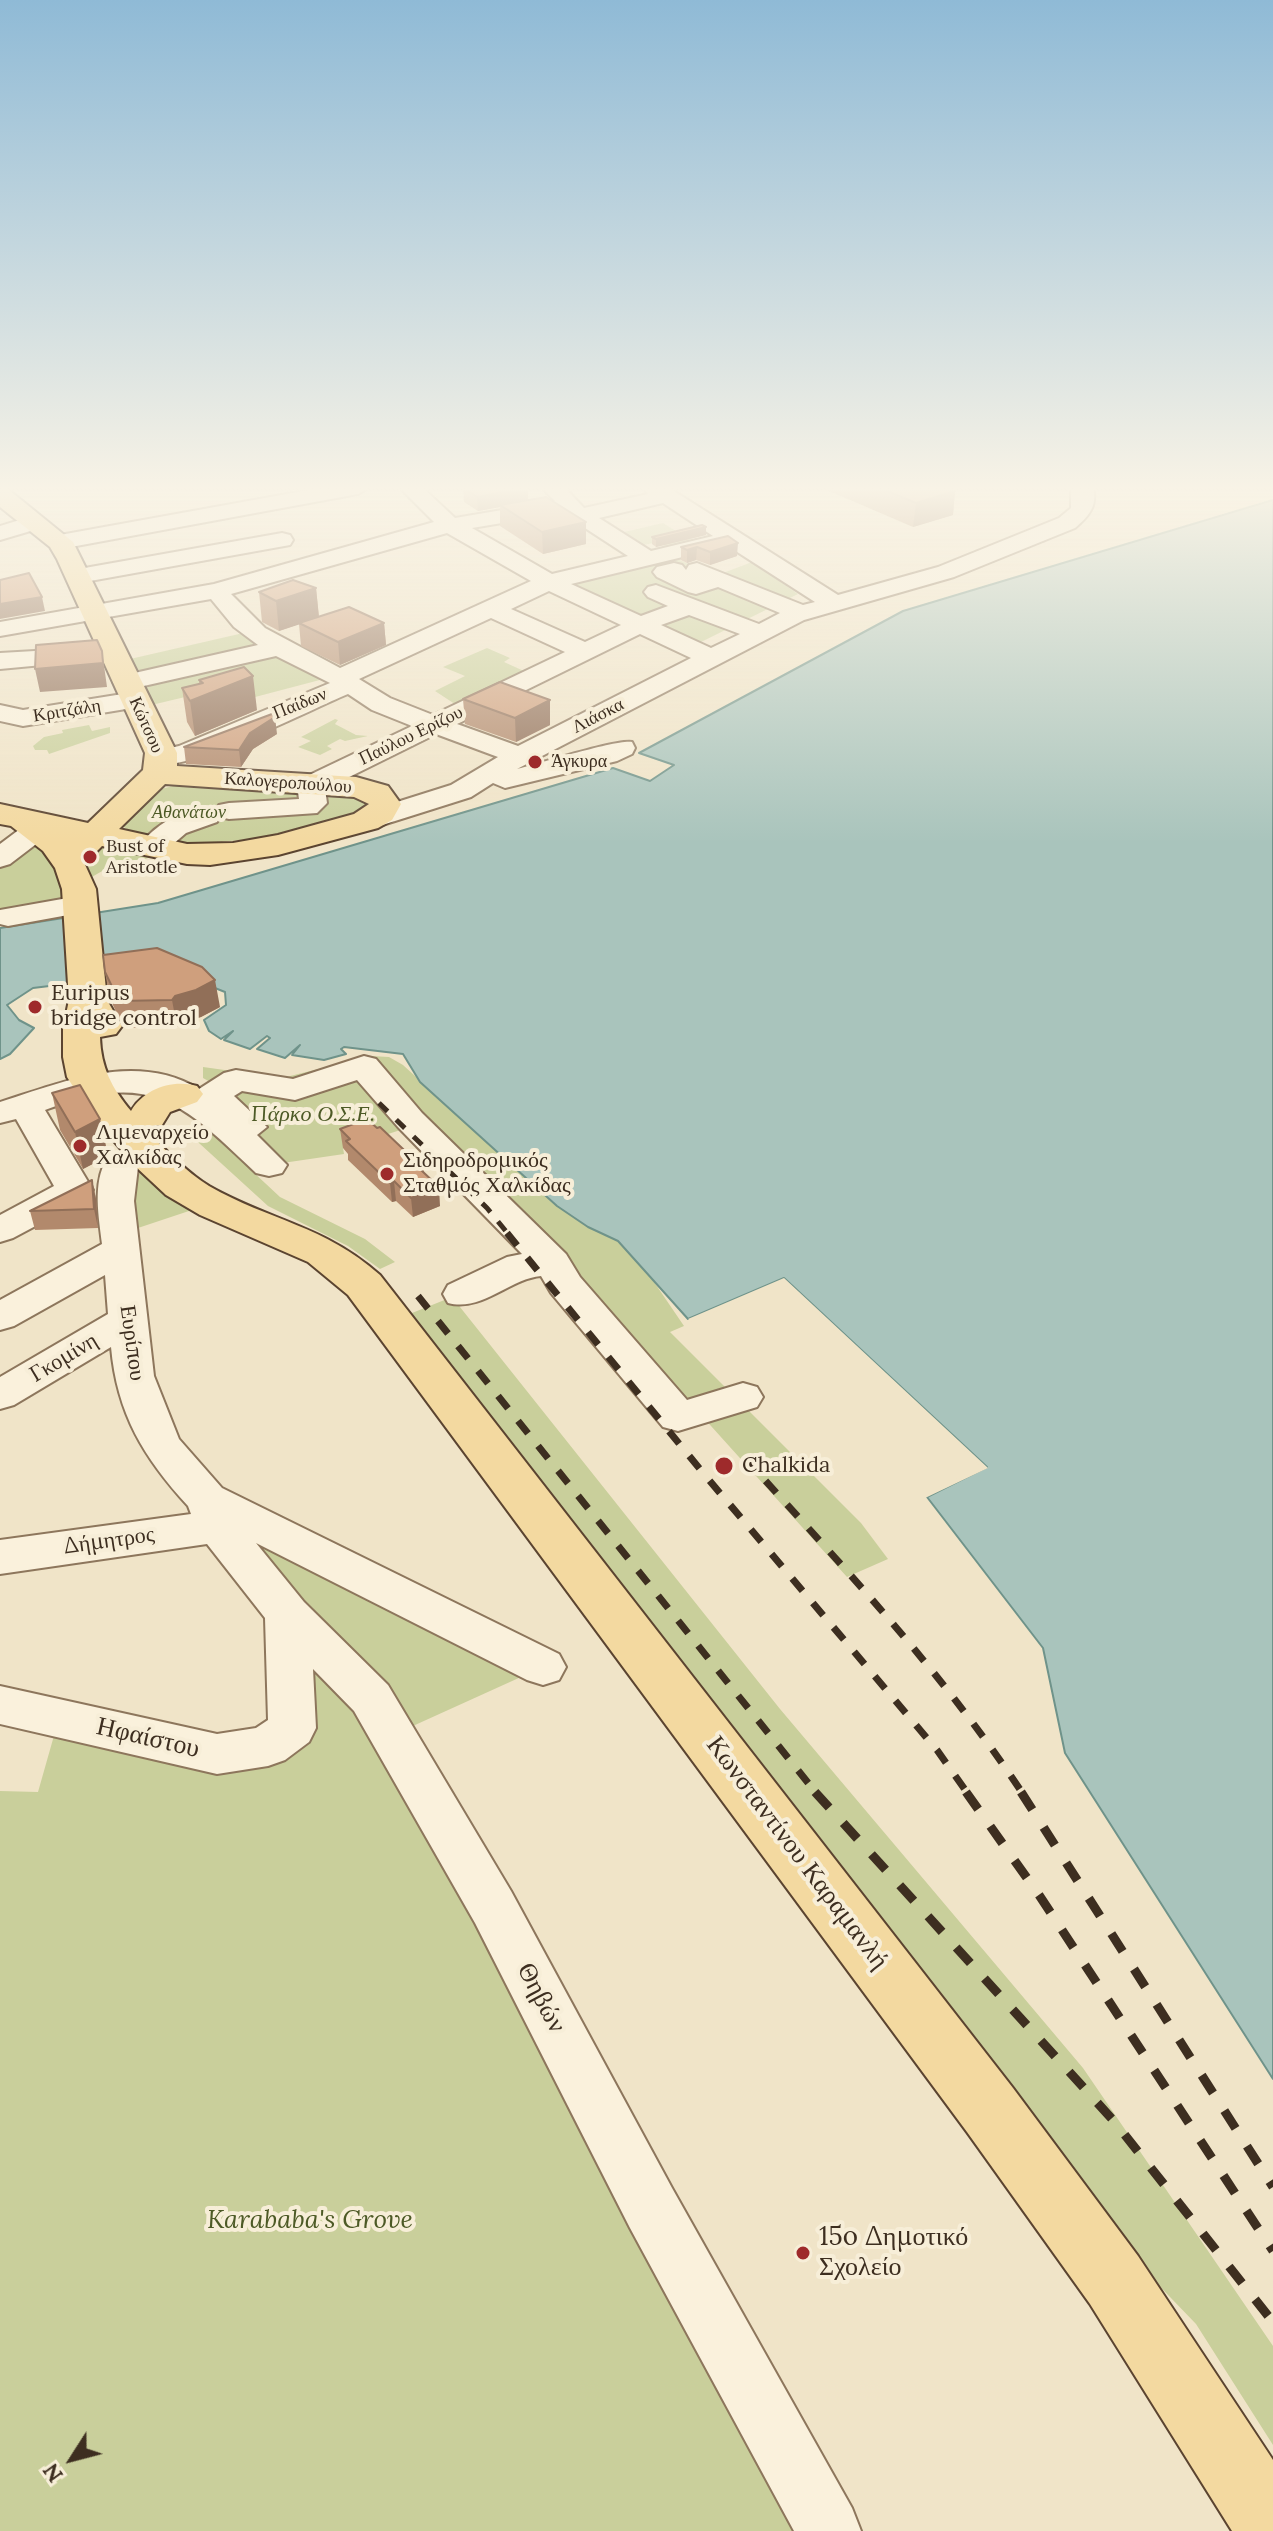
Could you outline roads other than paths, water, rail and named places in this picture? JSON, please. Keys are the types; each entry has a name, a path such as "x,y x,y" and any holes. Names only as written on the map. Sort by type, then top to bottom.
{"main road":[{"name":"Κώτσου","path":"80,890 76,855 93,833 159,766 123,674 92,606"},
{"name":"Καλογεροπούλου","path":"159,766 211,803 312,801 356,787 377,793 385,801 380,813 356,823"},
{"name":"Λιάσκα","path":"20,821 171,849 234,854 262,850 356,823"},
{"path":"20,821 55,844 80,890 139,859 171,849"},
{"name":"Κωνσταντίνου Καραμανλή","path":"80,890 88,998 80,1039 138,1146 170,1179 193,1195 315,1247 351,1272 466,1416 980,2097 1105,2268 1273,2527"},
{"path":"138,1146 155,1104 183,1094"}],"street":[{"path":"0,629 128,606"},
{"path":"233,606 270,642 345,681 379,703 519,756"},
{"name":"Παίδων","path":"159,766 345,681 412,644 494,606"},
{"path":"601,606 640,625 705,664"},
{"path":"607,609 615,606"},
{"path":"785,606 801,613"},
{"name":"Λιάσκα","path":"356,823 461,791 519,756 801,613 823,606"},
{"path":"689,607 761,633"},
{"name":"Παύλου Ερίζου","path":"312,801 437,724 640,625 689,607"},
{"path":"268,608 270,642"},
{"path":"490,608 585,652"},
{"path":"388,634 412,644"},
{"path":"0,661 123,674 270,642"},
{"path":"220,653 236,684"},
{"name":"Κριτζάλη","path":"12,715 123,674"},
{"path":"0,733 12,715"},
{"path":"356,787 461,791 619,755 560,736"},
{"path":"262,850 245,832 251,816 269,809 312,801 356,823"},
{"path":"171,849 176,827 211,803 269,809"},
{"path":"0,858 20,821"},
{"path":"8,917 80,890"},
{"path":"269,1165 212,1095 236,1080 295,1090 364,1066 373,1079 553,1263 565,1284 678,1417 743,1397"},
{"path":"241,1130 373,1079"},
{"path":"74,1190 19,1108 72,1101 104,1086 147,1080 183,1094 241,1130"},
{"path":"0,1230 74,1190 138,1146"},
{"name":"Ευρίπου","path":"138,1146 116,1201 134,1376 148,1418 170,1459 212,1512"},
{"path":"0,1317 122,1249"},
{"path":"462,1294 520,1266 553,1263"},
{"name":"Γκομίνη","path":"0,1395 127,1320"},
{"path":"212,1512 543,1667"},
{"name":"Δήμητρος","path":"0,1557 212,1512"},
{"name":"Θηβών","path":"212,1512 288,1614 371,1698 493,1907 651,2208 829,2531"},
{"name":"Ηφαίστου","path":"0,1705 217,1754 268,1746 292,1728 288,1614"}],"water":[{"path":"919,606 1273,606 1273,2079 1065,1753 1043,1648 927,1497 987,1467 784,1278 688,1319 618,1241 588,1227 557,1206 420,1082 403,1054 344,1047 341,1049 346,1054 324,1060 292,1055 300,1045 285,1058 257,1049 270,1038 267,1036 250,1049 224,1040 233,1031 221,1039 209,1031 204,1020 226,1005 225,992 172,971 33,988 7,1005 19,1020 34,1028 10,1054 0,1059 0,928 158,903 613,768 650,781 674,765 639,753 903,611"}],"railway":[{"path":"379,1103 487,1208 509,1235"},
{"path":"507,1233 704,1474 937,1750 968,1794"},
{"path":"418,1296 817,1794"},
{"path":"744,1457 925,1662 992,1748 1023,1794"},
{"path":"815,1792 1113,2120 1273,2322"},
{"path":"966,1792 1039,1895 1273,2251"},
{"path":"1021,1792 1273,2187"}],"place":[{"name":"Άγκυρα","path":"535,762"},
{"name":"Bust of Aristotle","path":"90,857"},
{"name":"Euripus bridge control","path":"35,1007"},
{"name":"Λιμεναρχείο Χαλκίδας","path":"80,1146"},
{"name":"Σιδηροδρομικός Σταθμός Χαλκίδας","path":"387,1174"},
{"name":"Chalkida","path":"724,1466"},
{"name":"15o Δημοτικό Σχολείο","path":"803,2253"}],"park label":[{"name":"Αθανάτων","path":"189,813"},
{"name":"Πάρκο Ο.Σ.Ε.","path":"313,1115"},
{"name":"Karababa's Grove","path":"310,2221"}]}
